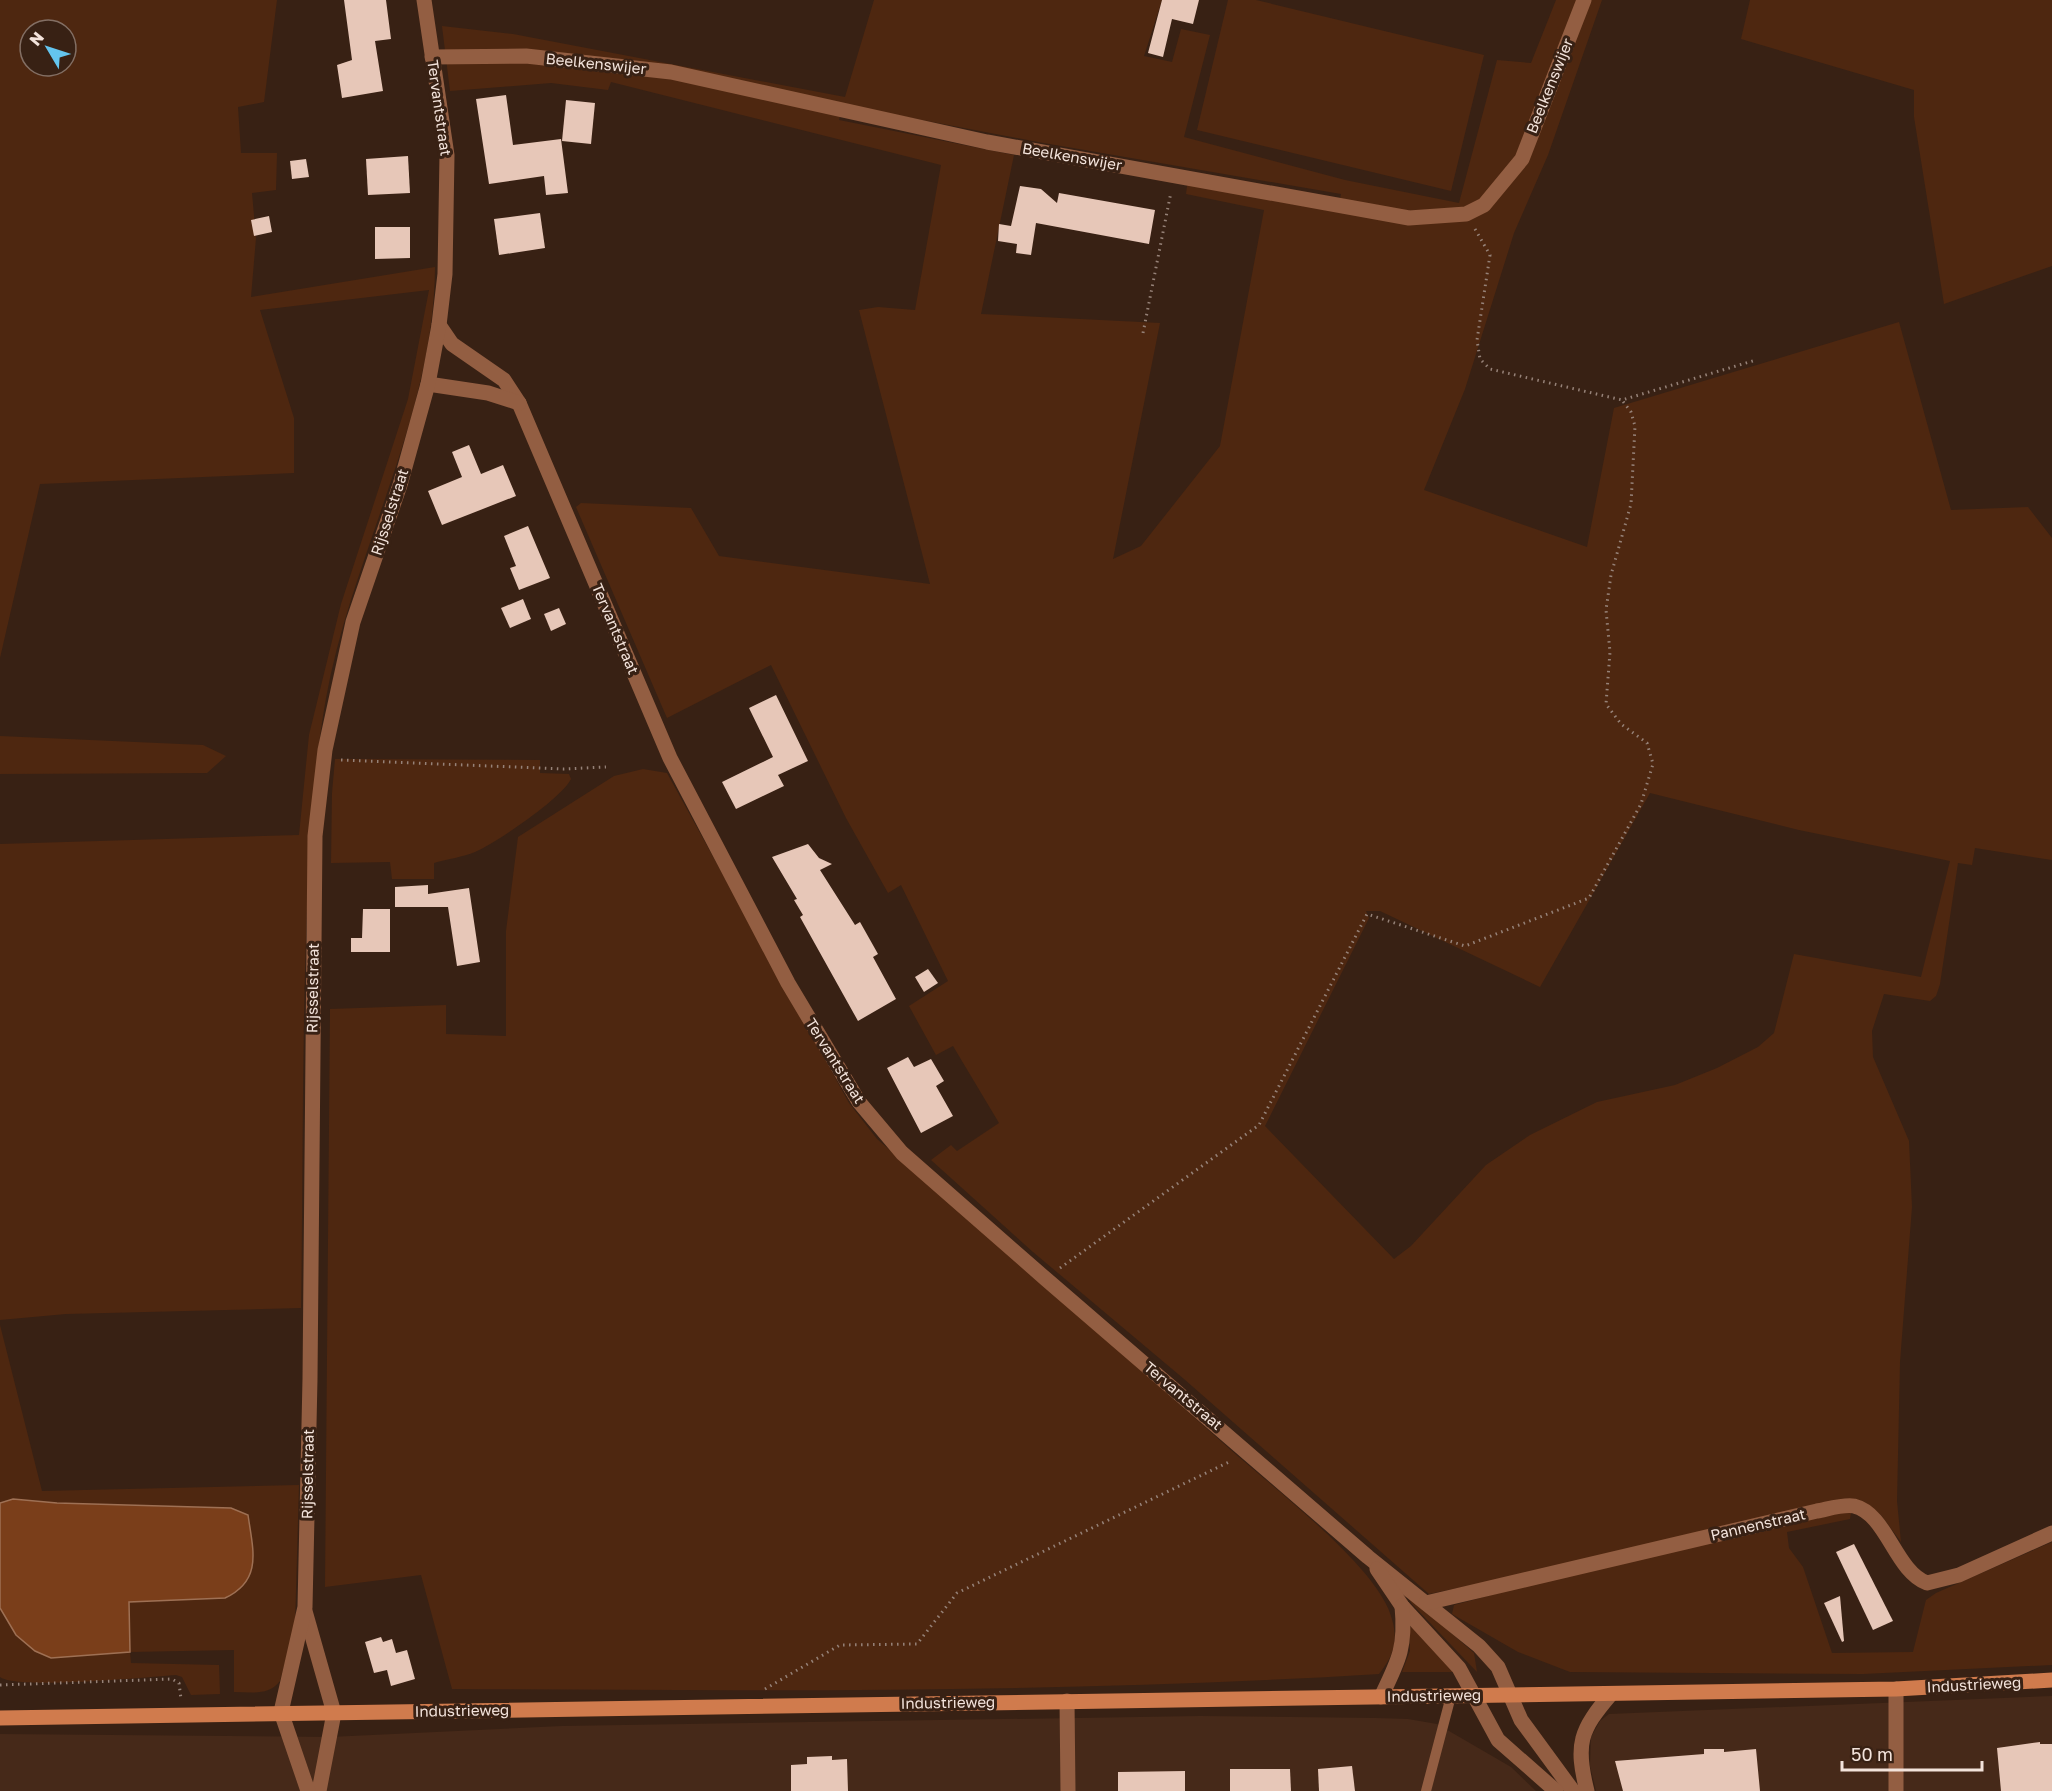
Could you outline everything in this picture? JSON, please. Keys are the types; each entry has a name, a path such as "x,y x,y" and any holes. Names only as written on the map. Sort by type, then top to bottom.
{"main road":[{"name":"Industrieweg","path":"0,1718 182,1713 334,1713 1896,1689 2052,1680"}],"street":[{"name":"Tervantstraat","path":"424,0 447,155 445,274 439,325 428,384"},
{"name":"Beelkenswijer","path":"432,57 526,56 671,72 987,142 1409,218 1466,215 1484,205 1522,159 1584,0"},
{"name":"Tervantstraat","path":"439,325 452,344 504,380 519,403 670,758 823,1044 859,1102 902,1153 1368,1557 1479,1646 1498,1667 1521,1720 1573,1791"},
{"path":"428,384 488,393 519,403"},
{"name":"Rijsselstraat","path":"281,1712 305,1607 310,1379 315,836 324,759 353,622 400,485 428,384"},
{"name":"Pannenstraat","path":"1426,1603 1806,1514 1852,1506 1870,1515 1914,1575 1928,1583 1959,1575 2052,1533"},
{"name":"Tervantstraat","path":"1368,1557 1402,1606 1460,1668 1472,1695 1498,1740 1556,1791"},
{"path":"1381,1697 1400,1657 1404,1634 1402,1606"},
{"name":"Rijsselstraat","path":"305,1607 334,1713 319,1791"},
{"path":"1896,1689 1896,1791"},
{"path":"1587,1791 1581,1767 1581,1739 1593,1715 1611,1694"},
{"path":"1067,1701 1068,1791"},
{"path":"281,1712 308,1791"}],"lane":[{"path":"1426,1791 1450,1696"}],"path":[{"path":"1143,333 1174,176"},
{"path":"1466,215 1490,255 1477,340 1480,358 1490,369 1622,400 1756,360"},
{"path":"1047,1280 1259,1125 1367,914 1465,946 1589,898 1641,804 1653,764 1647,742 1621,724 1606,704 1611,652 1606,610 1611,575 1631,504 1635,426 1631,412 1622,400"},
{"path":"324,759 563,770 606,767"},
{"path":"764,1690 840,1645 917,1644 957,1593 1249,1452"},
{"path":"0,1685 172,1679 179,1683 182,1713"}],"shaded area":[{"path":"0,0 277,0 264,102 238,107 241,153 277,153 276,190 252,193 256,238 251,297 435,267 431,323 421,378 407,431 338,644 326,698 317,757 306,936 301,1308 66,1314 0,1320 0,844 299,835 309,735 341,604 408,399 429,290 260,310 294,418 294,473 40,484 0,658"},
{"path":"874,0 1162,0 1144,56 1172,62 1181,29 1210,35 1184,137 1345,180 1459,203 1497,60 1531,63 1556,0 1602,0 1548,155 1514,233 1465,389 1424,490 1587,547 1614,408 1899,322 1951,510 2028,507 2052,538 2052,860 1975,848 1972,865 1958,863 1940,984 1936,996 1930,1001 1884,994 1872,1031 1873,1057 1909,1141 1912,1207 1900,1362 1897,1501 1901,1542 1881,1515 1853,1500 1850,1519 1787,1532 1789,1548 1803,1567 1832,1653 1913,1652 1926,1600 1936,1593 2052,1542 2052,1665 1863,1674 1570,1672 1518,1652 1452,1614 1454,1605 1510,1590 1506,1578 1429,1594 1184,1379 1033,1252 931,1160 951,1145 957,1151 999,1123 953,1046 936,1055 909,1006 948,981 901,885 888,893 846,818 771,665 667,718 576,507 581,503 691,508 719,556 930,584 859,310 878,307 915,310 941,165 611,82 608,90 551,83 450,91 442,26 513,34 845,97","holes":["843,105 1038,142 1341,194 1338,209 1188,179 1186,194 1264,210 1220,446 1141,546 1113,559 1160,323 981,314 1014,155 839,120","1650,793 1799,830 1950,861 1921,977 1794,954 1774,1033 1758,1047 1717,1068 1675,1085 1597,1102 1530,1135 1486,1165 1411,1246 1394,1259 1265,1126 1369,918 1366,911 1380,911 1540,987"]},
{"path":"1228,0 1256,0 1484,55 1451,191 1197,130"},
{"path":"1750,0 2052,0 2052,266 1944,304 1914,117 1914,90 1741,39"},
{"path":"0,736 203,745 226,756 207,773 0,774"},
{"path":"335,759 540,760 540,773 569,774 571,779 542,808 485,847 470,854 434,863 434,879 392,879 390,862 331,863"},
{"path":"643,769 667,773 849,1103 877,1139 1318,1525 1360,1568 1377,1589 1388,1608 1394,1627 1393,1651 1379,1674 1031,1688 452,1689 421,1575 325,1587 330,1009 446,1005 446,1034 506,1036 506,931 518,837 614,776"},
{"path":"0,1325 42,1491 299,1485 295,1625 280,1681 276,1686 259,1692 234,1692 234,1650 130,1652 131,1663 219,1665 220,1694 191,1695 182,1677 176,1675 56,1683 12,1681 0,1677 0,1608 16,1635 130,1651 129,1602 225,1598 251,1548 248,1516 231,1508 57,1503 13,1499 0,1503"},
{"path":"13,1499 57,1503 231,1508 248,1515 253,1563 245,1582 237,1591 225,1598 129,1602 130,1652 51,1658 35,1651 16,1635 0,1608 0,1503"},
{"path":"1411,1598 1474,1653 1477,1672 1412,1604 1409,1599"},
{"path":"1412,1627 1452,1672 1402,1672 1410,1651 1409,1628"},
{"path":"2052,1696 2052,1791 1596,1791 1590,1766 1591,1737 1600,1721 1609,1714"},
{"path":"1200,1716 1408,1719 1437,1724 1511,1767 1536,1791 0,1791 0,1734 330,1737 562,1726"}],"building":[{"path":"344,0 386,0 391,39 375,41 383,91 342,98 337,65 352,60"},
{"path":"1162,0 1199,0 1193,24 1172,19 1163,57 1148,53"},
{"path":"506,95 513,145 561,139 568,193 546,195 544,176 489,184 476,99"},
{"path":"566,100 595,103 591,144 562,141"},
{"path":"408,156 410,193 368,195 366,159"},
{"path":"306,159 309,177 292,179 290,161"},
{"path":"1020,186 1041,189 1057,203 1059,193 1155,210 1149,244 1036,223 1031,255 1016,253 1017,244 998,241 999,224 1011,226"},
{"path":"540,213 545,248 499,255 494,219"},
{"path":"269,216 272,232 254,236 251,220"},
{"path":"375,227 410,227 410,258 375,259"},
{"path":"469,445 481,474 503,465 516,496 442,525 428,491 462,477 452,452"},
{"path":"528,526 550,578 519,590 510,568 516,566 504,536"},
{"path":"523,599 531,619 510,628 501,608"},
{"path":"559,608 566,624 551,631 544,614"},
{"path":"776,695 808,761 778,775 784,786 736,809 722,782 773,757 749,708"},
{"path":"808,844 819,858 832,864 820,870 855,925 860,922 878,954 873,957 896,999 858,1021 800,917 803,915 794,900 797,899 772,857"},
{"path":"428,885 428,894 469,888 480,962 457,966 448,907 395,907 395,887"},
{"path":"363,909 390,909 390,952 351,952 351,938 362,938"},
{"path":"928,969 938,983 924,992 915,977"},
{"path":"908,1057 914,1067 931,1059 944,1081 936,1086 953,1116 921,1133 887,1068"},
{"path":"1854,1544 1893,1621 1873,1630 1836,1552"},
{"path":"1840,1596 1844,1641 1842,1642 1824,1603"},
{"path":"381,1637 383,1642 392,1639 396,1653 407,1650 415,1679 391,1686 387,1670 374,1673 365,1642"},
{"path":"2040,1742 2040,1744 2052,1744 2052,1791 2001,1791 1997,1748"},
{"path":"1704,1749 1724,1749 1724,1752 1756,1749 1760,1791 1623,1791 1615,1761 1704,1754"},
{"path":"832,1756 832,1760 847,1759 848,1791 791,1791 791,1765 807,1764 807,1757"},
{"path":"1352,1766 1355,1791 1319,1791 1318,1769"},
{"path":"1230,1769 1290,1769 1291,1791 1230,1791"},
{"path":"1185,1771 1185,1791 1118,1791 1118,1772"}]}
